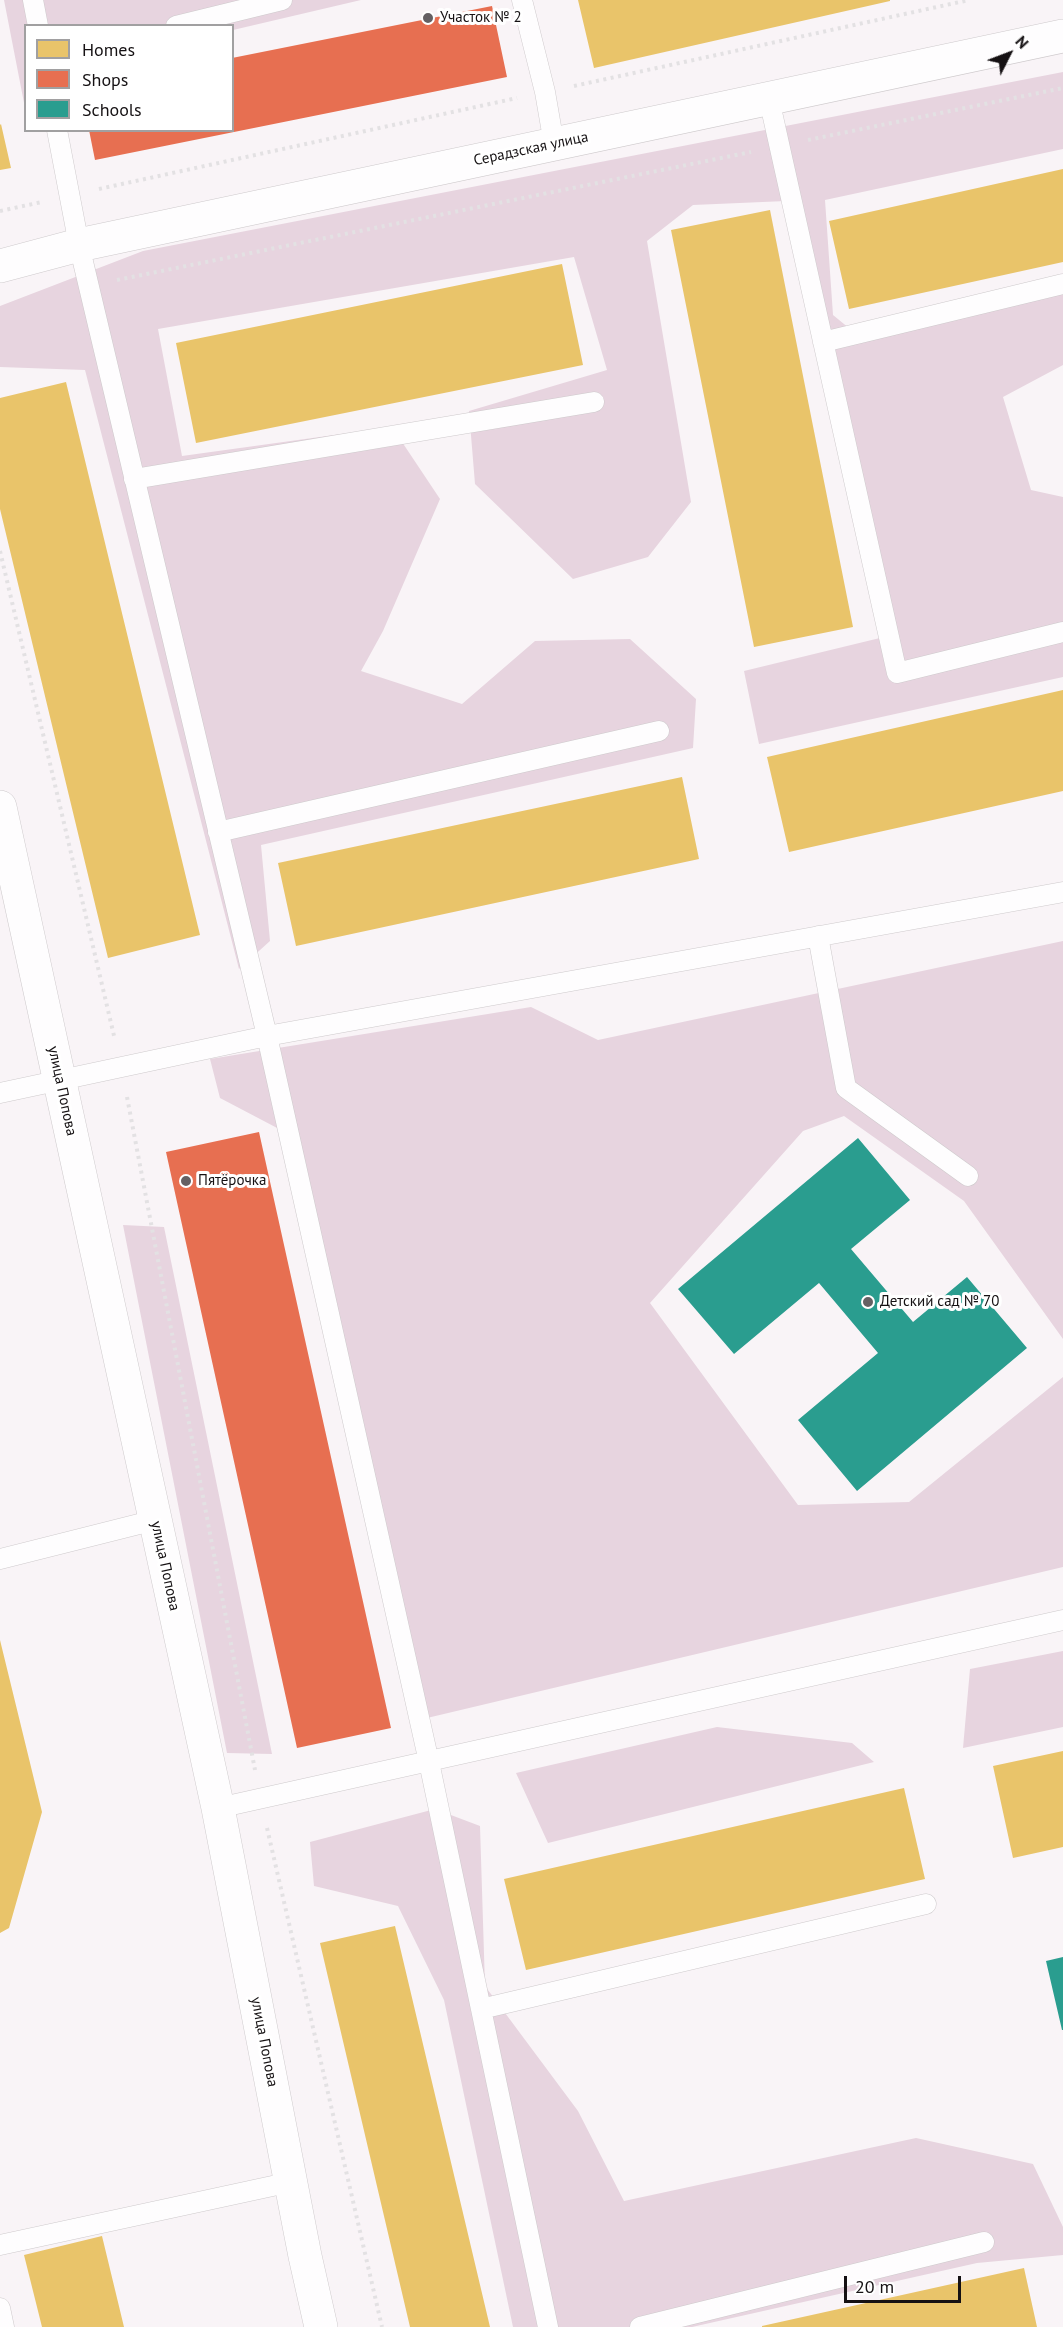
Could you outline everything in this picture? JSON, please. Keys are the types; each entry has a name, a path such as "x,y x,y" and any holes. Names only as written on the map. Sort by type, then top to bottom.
{"street":[{"name":"Серадзская улица","path":"0,266 79,245 1063,36"},
{"name":"улица Попова","path":"0,807 218,1808 304,2256 321,2327"}],"lane":[{"path":"33,0 38,24"},
{"path":"184,24 282,0"},
{"path":"522,0 545,92 554,144"},
{"path":"768,99 897,673 1063,632"},
{"path":"57,132 88,286 267,1036 429,1761 548,2327"},
{"path":"823,342 1063,284"},
{"path":"134,479 594,402"},
{"path":"218,832 659,731"},
{"path":"0,1093 267,1036 1063,892"},
{"path":"818,936 846,1088 968,1176"},
{"path":"0,1559 155,1520"},
{"path":"218,1808 1063,1620"},
{"path":"481,2009 926,1904"},
{"path":"0,2245 291,2182"},
{"path":"640,2327 984,2242"},
{"path":"0,2308 4,2327"}],"path":[{"path":"0,211 969,0"},
{"path":"88,286 1063,88"},
{"path":"0,551 121,1067 261,1799 382,2327"}],"shaded area":[{"path":"4,0 361,0 234,30 234,24 24,24 24,103"},
{"path":"1063,72 1063,149 825,200 833,315 855,333 1063,284 1063,365 1003,397 1031,490 1063,497 1063,677 759,744 744,671 884,637 786,201 693,205 647,241 691,502 648,557 573,579 475,484 469,411 607,370 574,257 158,329 182,456 392,427 440,499 383,631 361,671 462,704 535,641 630,639 696,699 693,748 261,845 270,941 239,969 85,370 0,367 0,306 143,251"},
{"path":"1063,941 1063,1339 964,1201 844,1116 803,1131 650,1303 798,1505 909,1502 1063,1377 1063,1567 427,1718 300,1140 220,1098 210,1059 531,1007 598,1040"},
{"path":"123,1225 164,1227 272,1754 227,1753"},
{"path":"1063,1651 1063,1727 963,1748 970,1669"},
{"path":"717,1727 852,1743 874,1762 548,1843 516,1773"},
{"path":"435,1809 480,1826 485,1986 578,2111 624,2201 916,2138 1033,2164 1063,2227 1063,2255 977,2263 692,2327 513,2327 444,2000 398,1906 314,1886 310,1842"}],"building: Homes":[{"path":"578,0 890,0 890,1 594,68"},
{"path":"0,125 11,168 0,170"},
{"path":"1063,169 1063,262 849,309 829,221"},
{"path":"770,210 853,627 754,647 671,230"},
{"path":"562,264 583,365 196,443 176,343"},
{"path":"66,382 200,935 108,958 0,509 0,398"},
{"path":"1063,690 1063,791 789,852 767,757"},
{"path":"682,777 699,859 296,946 278,863"},
{"path":"0,1640 42,1812 9,1928 0,1933"},
{"path":"1063,1751 1063,1847 1013,1858 993,1766"},
{"path":"904,1788 925,1879 526,1970 504,1879"},
{"path":"395,1926 490,2327 410,2327 320,1943"},
{"path":"102,2236 124,2327 42,2327 24,2255"},
{"path":"1024,2268 1037,2327 762,2327 762,2326"}],"building: Shops":[{"path":"492,6 507,77 234,132 234,58"},
{"path":"89,132 234,132 95,160"},
{"path":"259,1132 391,1728 297,1748 166,1152"}],"building: Schools":[{"path":"858,1138 910,1200 851,1249 913,1322 967,1277 1027,1348 857,1491 798,1420 878,1353 819,1283 734,1354 678,1289"},
{"path":"1063,1957 1063,2030 1062,2030 1046,1961"}],"place":[{"name":"Участок № 2","path":"428,18"},
{"name":"Пятёрочка","path":"186,1181"},
{"name":"Детский сад № 70","path":"868,1302"}]}
